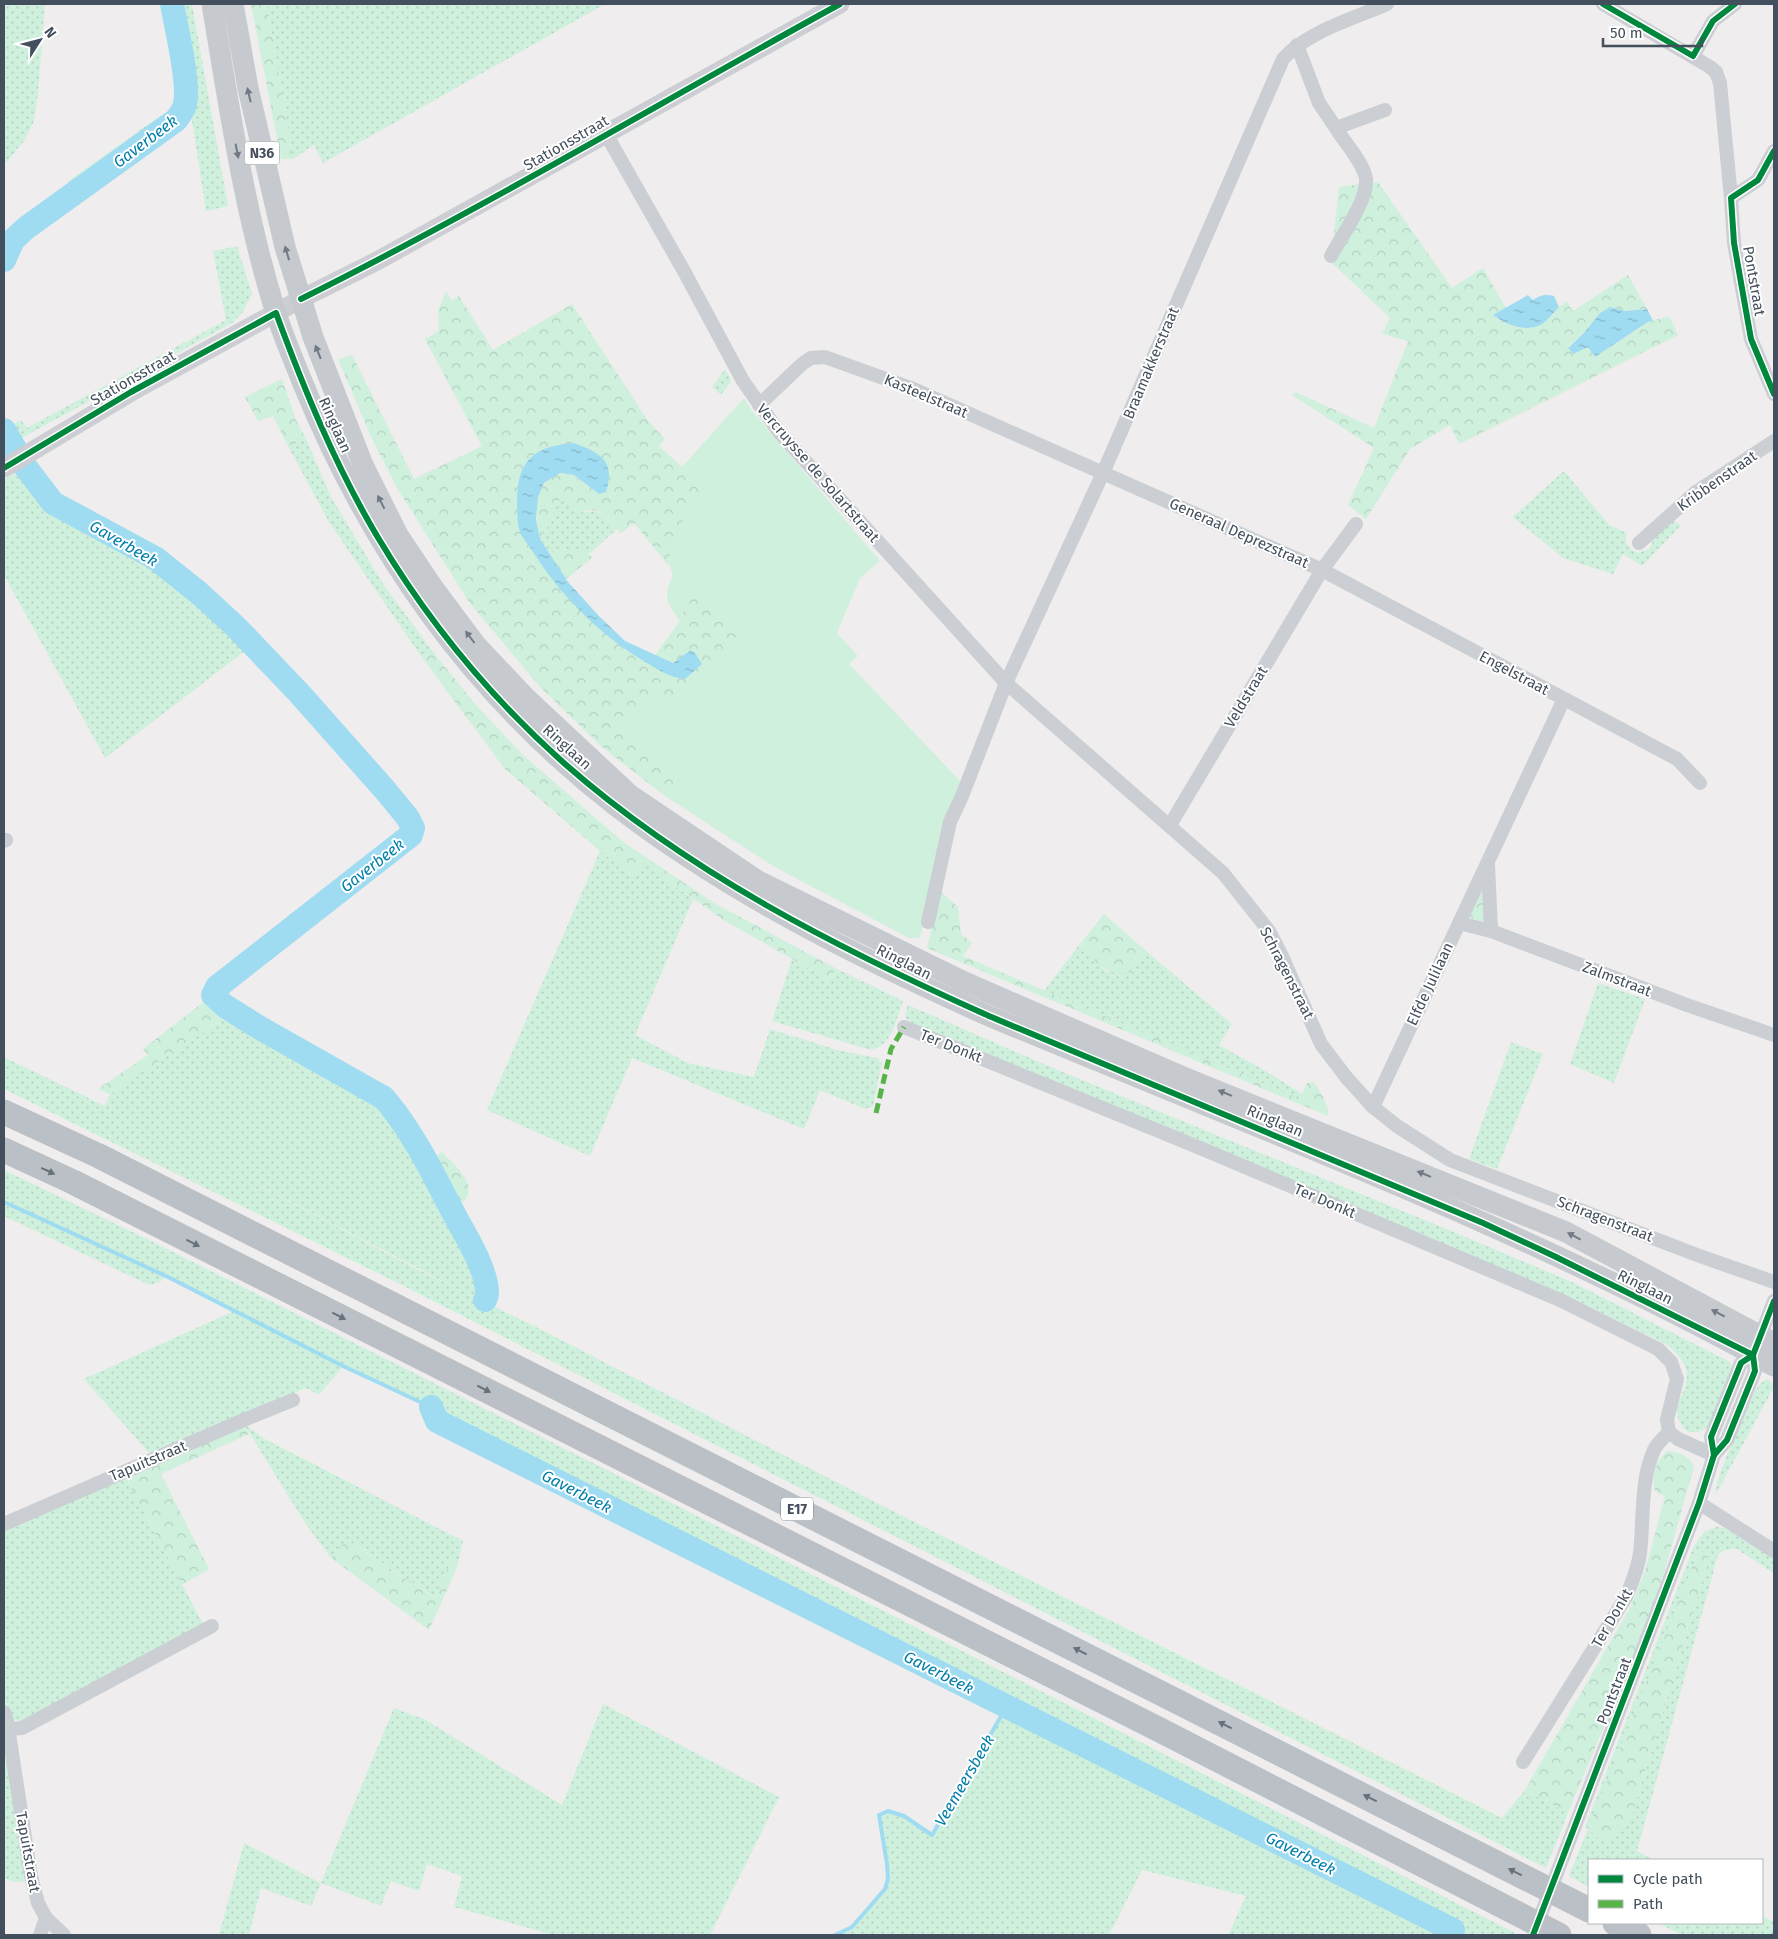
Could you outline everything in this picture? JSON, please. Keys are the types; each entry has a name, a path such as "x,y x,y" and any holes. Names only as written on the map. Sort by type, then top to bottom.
{"highway":[{"name":"E17","path":"4,1112 99,1156 1588,1909"},
{"name":"E17","path":"4,1150 91,1191 1149,1724 1559,1935"},
{"path":"1617,1924 1640,1935"}],"main road":[{"name":"Ringlaan","path":"212,4 228,103 253,227 276,313 318,419 347,482 377,536 442,630 475,671 519,720 564,764 617,807 729,884 914,982 989,1016 1483,1223 1563,1260 1763,1344"},
{"name":"Ringlaan","path":"232,4 248,88 272,193 314,341 363,465 398,535 432,586 476,645 526,698 630,795 758,881 962,981 1183,1076 1566,1232 1763,1344 1774,1366"}],"street":[{"name":"Stationsstraat","path":"16,461 132,392 301,299 377,261 840,4"},
{"name":"Braamakkerstraat","path":"1006,683 1103,473 1284,58 1292,49 1318,34 1387,4"},
{"name":"Pontstraat","path":"1603,4 1716,72 1720,83 1732,198 1734,243 1751,338 1774,394"},
{"path":"1692,56 1713,21 1735,4"},
{"path":"1298,46 1319,103 1366,178 1364,192 1331,256"},
{"path":"1336,128 1385,110"},
{"name":"Vercruysse de Solartstraat","path":"606,134 685,273 743,381 759,405 779,432 1006,683"},
{"path":"1732,198 1758,180 1774,150"},
{"name":"Kasteelstraat","path":"759,405 802,364 811,358 825,357 911,388 1103,473"},
{"name":"Kribbenstraat","path":"1639,543 1696,492 1774,441"},
{"name":"Generaal Deprezstraat","path":"1103,473 1322,570 1356,524"},
{"name":"Engelstraat","path":"1322,570 1678,759 1700,783"},
{"name":"Veldstraat","path":"1170,825 1322,570"},
{"path":"928,922 950,822 1006,683"},
{"name":"Schragenstraat","path":"1006,683 1223,873 1269,931 1322,1044 1346,1077 1373,1107 1397,1126 1450,1160 1774,1282"},
{"name":"Elfde Julilaan","path":"1373,1107 1564,699"},
{"name":"Elfde Julilaan","path":"1487,861 1491,931"},
{"name":"Zalmstraat","path":"1459,923 1491,931 1687,1006 1774,1035"},
{"name":"Ter Donkt","path":"904,1027 1560,1300 1658,1349 1671,1362 1677,1379 1667,1420 1669,1432 1655,1448 1650,1465 1640,1554 1634,1578 1626,1597 1523,1762"},
{"name":"Pontstraat","path":"1533,1935 1699,1503 1714,1455 1727,1440 1755,1371 1774,1301"},
{"name":"Tapuitstraat","path":"4,1524 293,1400"},
{"path":"1669,1432 1678,1439 1714,1455"},
{"path":"1699,1503 1774,1551"},
{"path":"8,1729 22,1728 212,1626"},
{"name":"Tapuitstraat","path":"4,1712 31,1876 38,1903 46,1918 64,1935"},
{"path":"40,1935 46,1918"}],"green space":[{"path":"4,4 45,4 34,121 24,141 4,165"},
{"path":"174,4 192,4 228,206 206,211"},
{"path":"251,4 267,4 293,159 281,159"},
{"path":"267,4 605,4 323,163 314,145 293,159"},
{"path":"157,118 160,124 71,188 67,182"},
{"path":"1378,182 1452,288 1483,268 1506,308 1494,316 1505,322 1523,328 1536,326 1548,318 1566,301 1573,311 1628,275 1647,309 1625,311 1610,307 1600,313 1583,334 1568,347 1588,346 1595,357 1649,322 1669,316 1678,335 1459,444 1450,425 1410,449 1366,519 1348,505 1374,448 1292,395 1296,392 1374,428 1408,341 1382,334 1390,318 1331,262 1339,187"},
{"path":"237,246 252,294 242,313 232,323 16,441 8,427 21,420 27,428 226,320 213,251"},
{"path":"446,291 452,301 459,296 493,350 572,304 648,421 665,439 659,446 682,467 703,491 677,535 673,544 669,566 634,523 621,533 600,512 595,510 575,511 568,501 561,499 555,504 552,520 540,539 537,505 540,491 545,483 560,473 574,475 599,494 573,443 517,506 582,614 665,673 679,658 673,663 655,655 680,621 690,593 743,635 685,696 672,699 619,729 678,776 665,796 602,747 540,687 469,602 397,488 373,441 338,359 352,355 414,479 482,446 425,339 439,331 438,311"},
{"path":"725,369 731,381 721,395 712,387"},
{"path":"282,379 296,420 306,439 288,446 273,416 258,421 245,397"},
{"path":"744,398 752,411 880,561 860,578 837,633 858,656 849,664 960,781 937,856 924,924 919,938 909,938 773,866 665,796 678,776 619,729 660,694 672,699 685,696 743,635 690,593 680,621 669,604 667,594 673,575 670,564 672,542 683,520 703,491 682,467"},
{"path":"306,439 331,497 383,584 433,652 423,659 329,522 288,446"},
{"path":"19,471 29,488 57,513 133,553 161,571 200,602 249,648 105,758 4,575 4,480"},
{"path":"1564,471 1609,525 1627,533 1626,543 1635,552 1638,553 1649,549 1652,544 1653,534 1670,519 1681,525 1642,566 1623,554 1613,574 1563,558 1513,517"},
{"path":"561,499 568,501 584,513 594,511 602,515 617,529 589,554 574,550 549,553 540,539 552,520 555,503"},
{"path":"570,549 582,550 592,558 566,579 549,553"},
{"path":"433,652 476,705 523,755 622,841 714,903 835,968 831,981 725,921 643,863 634,877 600,851 505,769 423,659"},
{"path":"600,851 634,877 643,862 693,899 635,1035 688,1063 754,1077 770,1029 837,1050 877,1058 882,1063 873,1106 865,1109 820,1090 804,1129 632,1058 590,1156 487,1110"},
{"path":"1482,886 1484,922 1468,917"},
{"path":"940,891 958,907 961,934 972,943 963,956 1300,1099 1307,1083 1314,1082 1326,1103 1328,1116 927,948"},
{"path":"1104,914 1145,950 1131,972 1114,973 1107,971 1080,944"},
{"path":"1080,944 1106,972 1131,972 1145,950 1232,1024 1219,1045 1302,1094 1300,1100 1044,991"},
{"path":"792,959 831,981 835,968 903,1001 889,1037 878,1047 871,1050 772,1021"},
{"path":"1598,983 1645,999 1614,1083 1570,1064"},
{"path":"211,996 219,1008 229,1015 110,1094 98,1089 148,1055 143,1049"},
{"path":"908,1005 1060,1071 1574,1283 1730,1362 1732,1366 1709,1427 1697,1432 1688,1432 1680,1423 1677,1414 1678,1406 1687,1373 1680,1358 1666,1344 1569,1297 910,1022 905,1017"},
{"path":"229,1015 372,1095 385,1105 430,1173 472,1252 481,1287 480,1300 865,1497 1502,1818 1525,1790 1568,1813 1546,1868 400,1284 4,1089 4,1057 105,1106 110,1094","holes":["248,1180 456,1288 415,1268"]},
{"path":"1511,1042 1543,1054 1497,1169 1469,1159"},
{"path":"442,1152 462,1173 468,1186 469,1193 466,1199 457,1207 431,1160"},
{"path":"4,1170 149,1240 595,1464 1519,1935 1228,1935 1246,1896 1142,1870 1109,1935 835,1935 852,1927 885,1889 888,1879 887,1864 879,1815 888,1811 904,1816 932,1834 1007,1706 437,1421 431,1407 343,1366 319,1395 306,1388 151,1455 84,1379 232,1312 166,1276 160,1282 149,1285 4,1216"},
{"path":"1767,1379 1774,1387 1716,1494 1720,1474 1745,1413 1755,1391"},
{"path":"244,1424 263,1438 463,1541 458,1563 451,1561 436,1598 347,1540 331,1558 305,1523"},
{"path":"244,1424 249,1434 161,1474 209,1569 182,1585 124,1474"},
{"path":"1667,1451 1683,1455 1694,1467 1663,1576 1640,1640 1568,1813 1525,1790 1631,1606 1645,1571 1665,1496 1655,1491 1654,1474 1657,1464"},
{"path":"124,1474 205,1628 36,1719 20,1721 11,1719 4,1697 4,1527"},
{"path":"1716,1527 1724,1528 1774,1559 1774,1573 1735,1548 1723,1551 1718,1555 1637,1851 1652,1859 1588,1859 1588,1886 1569,1876 1588,1829 1585,1827 1694,1546 1704,1532","holes":["1698,1552 1704,1552 1709,1559 1630,1822"]},
{"path":"347,1540 435,1598 451,1561 458,1563 429,1630 331,1558"},
{"path":"1698,1552 1704,1552 1709,1559 1630,1822 1614,1838 1600,1840 1588,1829"},
{"path":"603,1704 779,1797 710,1935 553,1935 454,1907 462,1876 427,1864 419,1891 391,1881 381,1906 321,1883 394,1708 426,1720 562,1805"},
{"path":"4,1742 25,1881 22,1882 14,1882 4,1877"},
{"path":"244,1843 321,1883 311,1906 261,1888 249,1935 219,1935"},
{"path":"1763,1916 1774,1922 1774,1935 1682,1935 1660,1924 1763,1924"}],"water":[{"path":"1528,295 1533,300 1543,295 1554,296 1559,307 1542,324 1529,328 1510,325 1493,315"},
{"path":"1610,307 1625,311 1647,309 1653,321 1648,322 1595,357 1588,347 1573,354 1568,348 1583,334 1600,313"},
{"path":"573,443 591,450 603,459 609,473 606,492 599,494 574,475 560,473 544,483 538,497 536,519 540,539 568,582 625,641 673,663 691,650 695,653 702,664 685,679 670,675 656,668 629,652 597,627 555,583 521,534 518,523 517,503 520,476 524,466 538,452 547,448"}],"waterway":[{"name":"Gaverbeek","path":"4,260 13,240 26,228 176,120 182,112 185,104 186,83 172,4"},
{"name":"Gaverbeek","path":"4,430 27,469 53,503 155,558 199,593 236,627 299,693 408,818 413,828 411,835 217,987 213,995 225,1006 260,1028 384,1098 414,1140 475,1253 484,1274 487,1294 485,1300"},
{"path":"4,1202 166,1276 343,1366 431,1407"},
{"name":"Gaverbeek","path":"431,1407 437,1421 1453,1930"},
{"name":"Veemeersbeek","path":"835,1935 852,1927 885,1889 888,1879 887,1864 879,1815 888,1811 904,1816 932,1835 1007,1706"}],"marked path":[{"path":"876,1113 891,1049 904,1027"}],"cycle path":[{"path":"301,299 505,192 840,4"},
{"path":"1603,4 1693,56 1713,21 1735,4"},
{"path":"1774,151 1758,180 1731,198 1734,243 1751,339 1774,394"},
{"path":"4,468 131,392 276,313 309,398 347,482 377,536 417,598 462,657 538,739 565,764 662,840 767,906 877,964 989,1016 1483,1223 1554,1256 1753,1355"},
{"path":"1533,1935 1699,1503 1714,1455 1727,1440 1755,1371 1753,1355 1774,1301"},
{"path":"1714,1455 1711,1437 1741,1363 1753,1355"}]}
